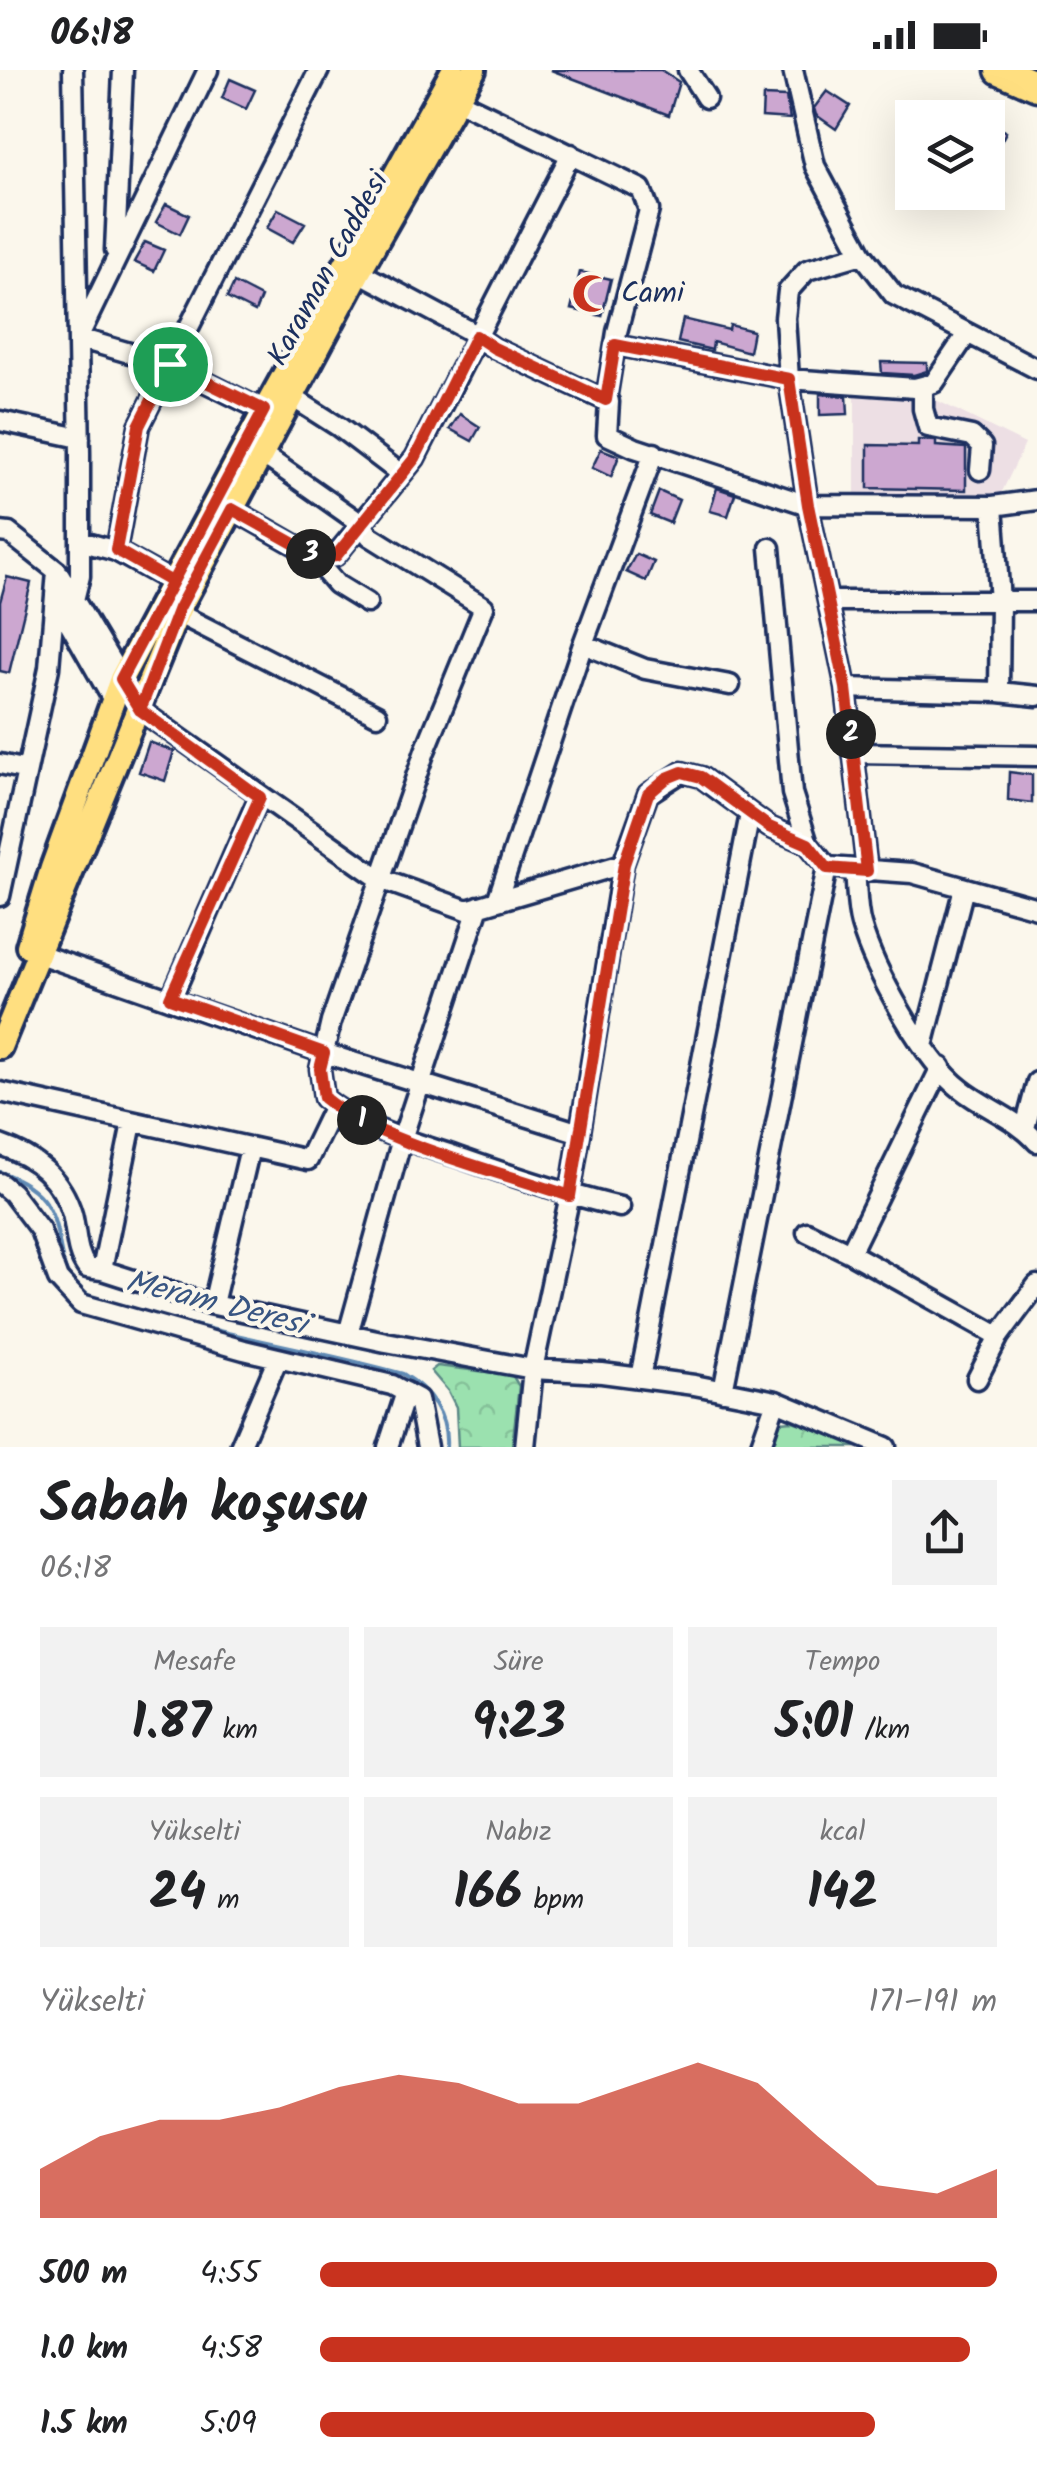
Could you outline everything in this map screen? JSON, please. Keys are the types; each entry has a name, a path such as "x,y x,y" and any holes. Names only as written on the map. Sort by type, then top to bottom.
{"highway":[{"path":"1000,70 1037,86"}],"main road":[{"name":"Karaman Caddesi","path":"0,1036 52,868 117,690 264,410 454,70"},
{"name":"Karaman Caddesi","path":"0,1047 178,613 359,272 474,70"}],"street":[{"path":"73,70 80,438 80,576 74,600"},
{"path":"115,260 123,70"},
{"path":"78,338 208,70"},
{"path":"116,550 139,426 320,70"},
{"path":"688,70 706,98"},
{"path":"793,70 814,166 862,254 894,295 1037,369"},
{"path":"457,100 641,189 649,210 615,345 606,400 607,435 808,505 993,506 1037,500"},
{"path":"232,509 320,558 336,556 415,458 571,154"},
{"path":"862,254 807,270 788,291 785,318 789,379 808,505 846,688 861,871 861,924 892,995 924,1046 959,1088 1031,1135 1037,1082"},
{"path":"359,272 494,348 606,400"},
{"path":"615,345 789,379 882,387 923,386 934,382 967,334"},
{"path":"78,338 170,364 264,410"},
{"path":"923,386 928,427 972,436 982,446 980,470"},
{"path":"292,397 340,427 401,474"},
{"path":"0,421 80,438"},
{"path":"348,1334 420,1082 654,453"},
{"path":"262,454 360,523 370,536 484,607 425,751 331,1022 320,1069 324,1098 402,1138 570,1196 620,1207"},
{"path":"993,506 1000,601 999,692"},
{"path":"0,532 9,533 57,571 117,690"},
{"path":"80,540 116,550 172,582"},
{"path":"770,548 792,792 808,844 827,868 912,874 1037,908"},
{"path":"324,558 323,569 329,578 368,603"},
{"path":"1,885 49,668 57,571"},
{"path":"54,598 117,690 140,710 380,879 467,910 624,864"},
{"path":"830,601 1037,601"},
{"path":"178,613 378,716"},
{"path":"583,644 645,669 730,685"},
{"path":"846,688 1037,696"},
{"path":"853,753 1037,756"},
{"path":"0,764 27,770"},
{"path":"525,1447 533,1369 570,1196 624,864 648,794 667,778 682,772 701,777 769,827 808,844"},
{"path":"170,998 260,797"},
{"path":"640,1378 750,814"},
{"path":"723,1391 827,868"},
{"path":"924,1046 964,888"},
{"path":"39,954 324,1053 580,1133"},
{"path":"850,1253 941,1067"},
{"path":"0,1092 308,1160 334,1106"},
{"path":"102,1270 132,1123"},
{"path":"0,1145 22,1152 48,1171 72,1214 81,1260 87,1268 213,1304 348,1334 533,1369 640,1378 776,1401 886,1447"},
{"path":"213,1304 250,1148"},
{"path":"0,1183 40,1230 58,1279 81,1304 392,1385 418,1399 427,1447"},
{"path":"807,1232 999,1336"},
{"path":"977,1379 999,1336 1037,1285"},
{"path":"240,1447 278,1358"},
{"path":"388,1447 406,1392"},
{"path":"760,1447 776,1401"}],"shaded area":[{"path":"855,396 934,399 1025,444 999,498 855,497"}],"green space":[{"path":"437,1366 512,1375 519,1386 512,1447 458,1447 456,1407 431,1371"},
{"path":"793,1421 864,1447 773,1447 780,1422"}],"building":[{"path":"551,70 661,70 679,82 669,115"},
{"path":"230,79 255,90 246,109 222,98"},
{"path":"827,91 850,106 836,129 816,115 814,108"},
{"path":"763,96 786,97 790,119 762,117"},
{"path":"166,204 189,215 180,234 156,222"},
{"path":"278,209 305,223 293,242 267,228"},
{"path":"145,242 164,250 154,271 134,262"},
{"name":"Cami","path":"580,272 611,279 602,316 571,309"},
{"path":"234,283 261,297 255,312 227,298"},
{"path":"683,319 729,330 730,325 753,331 749,352 713,342 712,350 678,342"},
{"path":"881,362 927,363 927,371 914,375 882,373"},
{"path":"820,394 847,396 848,414 820,415"},
{"path":"460,414 480,427 472,441 450,429"},
{"path":"918,440 966,448 966,490 868,488 868,445 918,446"},
{"path":"601,449 619,456 611,477 592,468"},
{"path":"717,488 735,494 728,516 710,511"},
{"path":"659,491 679,500 670,523 650,515"},
{"path":"636,554 654,562 646,581 626,572"},
{"path":"7,577 31,583 9,673 0,671 0,602"},
{"path":"149,742 174,751 165,781 139,772"},
{"path":"1009,772 1032,775 1032,803 1008,800"}],"waterway":[{"name":"Meram Deresi","path":"0,1172 27,1185 43,1200 53,1216 65,1268 73,1283 88,1295 121,1307 403,1374 435,1404 444,1424 446,1447"}],"place":[{"name":"Cami","path":"591,294"}],"route":[{"path":"170,364 139,426 116,550 172,582 121,679 140,710 260,797 170,998 324,1053 320,1069 324,1098 339,1110 402,1138 570,1196 624,864 648,794 667,778 682,772 701,777 769,827 808,844 827,868 867,871 846,688 808,505 789,379 615,345 606,400 476,336 415,458 336,556 320,558 232,509 179,608 140,710 121,679 264,410 170,364"}]}
